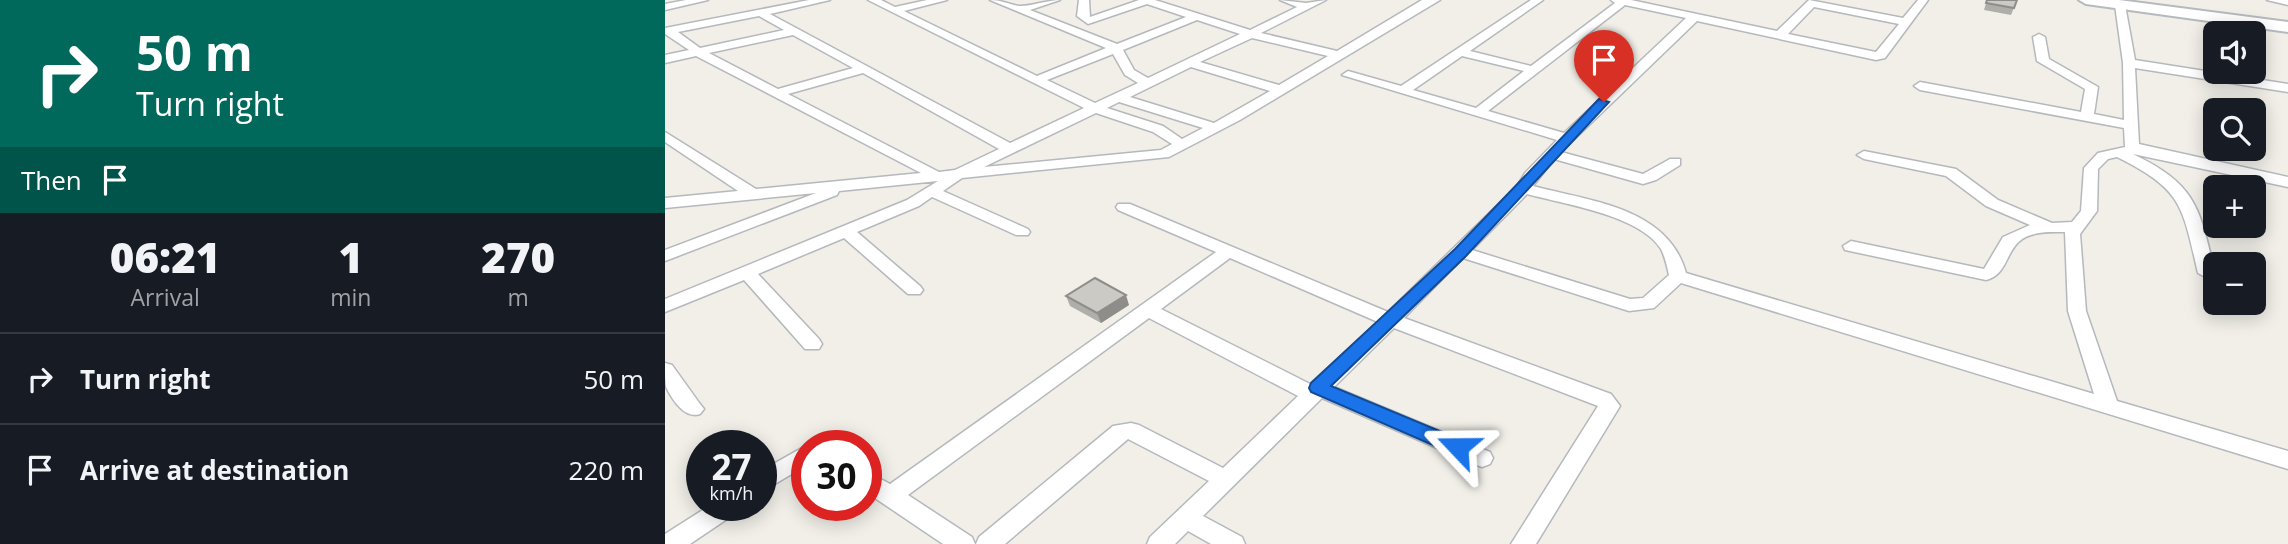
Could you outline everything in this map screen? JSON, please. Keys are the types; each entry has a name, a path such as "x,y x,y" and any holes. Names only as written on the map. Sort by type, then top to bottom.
{"street":[{"path":"665,7 703,0"},
{"path":"667,31 825,0"},
{"path":"873,0 1040,79 1094,108 1158,129 1182,145"},
{"path":"894,10 941,0"},
{"path":"995,0 1116,48 1129,72 1147,83"},
{"path":"1018,10 1055,0"},
{"path":"1084,0 1082,16 1088,21 1145,0 1251,34 1339,55"},
{"path":"1285,0 1306,7"},
{"path":"665,203 854,183 933,183 962,172 1321,0"},
{"path":"1404,90 1538,0"},
{"path":"1478,112 1620,1 1876,56 1881,55 1923,0"},
{"path":"2086,0 2288,27"},
{"path":"2272,0 2288,2"},
{"path":"962,172 1155,155 1182,145 1281,90 1427,1"},
{"path":"1778,37 1813,2 1906,22"},
{"path":"2120,5 2129,63 2131,146 2127,150"},
{"path":"761,12 1010,149"},
{"path":"1040,79 1195,17"},
{"path":"1159,544 1461,252 1524,188 1530,176 1567,138 1693,18"},
{"path":"667,31 698,52 777,93 1022,232"},
{"path":"665,59 796,31"},
{"path":"2039,37 2043,61 2092,87 2087,117"},
{"path":"1460,52 1533,70"},
{"path":"1190,63 1281,90"},
{"path":"2129,63 2288,88"},
{"path":"777,93 865,69"},
{"path":"1348,75 1567,138"},
{"path":"1920,86 2131,125"},
{"path":"1118,97 1213,127"},
{"path":"665,136 753,194"},
{"path":"2127,150 2181,191 2190,204 2203,257"},
{"path":"2108,405 2077,311 2072,240 2075,227 2089,211 2091,168 2103,156 2127,150 2288,181"},
{"path":"1552,154 1643,179 1675,162"},
{"path":"1864,155 1951,172 1993,203 2050,228"},
{"path":"665,256 854,183"},
{"path":"665,306 913,203 933,183"},
{"path":"1524,188 1611,213 1644,227 1665,242 1678,276"},
{"path":"665,212 702,199"},
{"path":"1124,207 1388,320 1608,402 1609,406 1523,544"},
{"path":"1851,246 1986,275 1994,270 2003,247 2014,236 2029,229 2075,227"},
{"path":"846,231 914,290"},
{"path":"890,496 1228,252"},
{"path":"1461,252 1629,305 1648,304 1678,276"},
{"path":"746,272 812,344"},
{"path":"1678,276 2288,460"},
{"path":"1146,309 1315,391 1482,457"},
{"path":"665,370 693,409"},
{"path":"988,544 1121,432 1131,431 1225,479"},
{"path":"882,491 963,544"},
{"path":"1185,518 1233,544"},
{"path":"670,544 705,521"}],"building":[{"path":"1987,0 2017,0 2014,8 1986,3"},
{"path":"1095,278 1126,295 1097,313 1066,296"}],"route":[{"path":"1458,447 1318,388 1461,252 1524,188 1530,176 1585,118 1604,102"}]}
